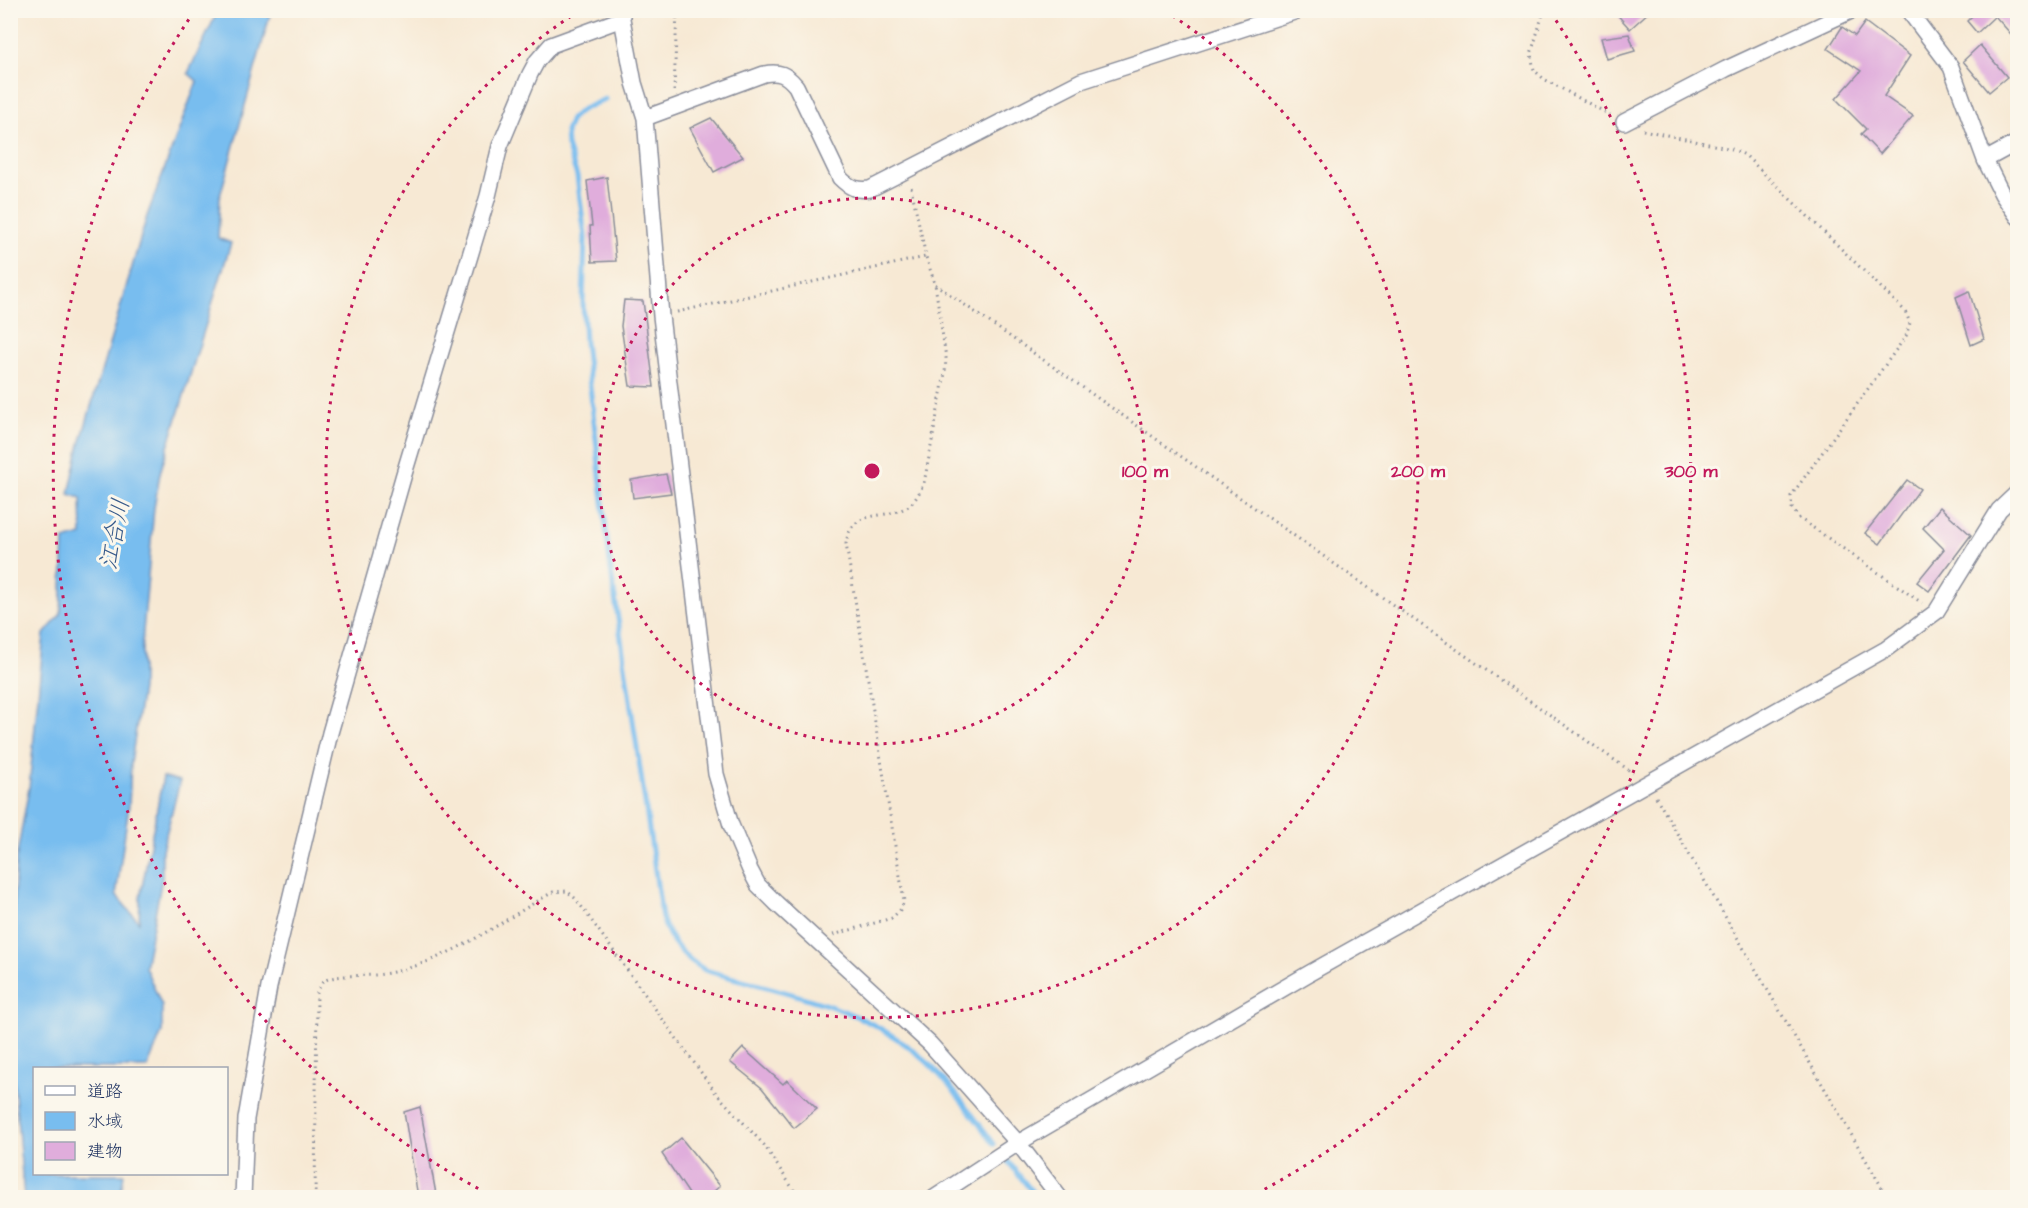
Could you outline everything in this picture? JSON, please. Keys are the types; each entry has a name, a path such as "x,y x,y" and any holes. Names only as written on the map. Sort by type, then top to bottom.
{"street":[{"path":"645,118 764,74 776,72 787,76 796,86 840,178 849,187 859,190 870,189 1081,81 1300,10"},
{"path":"1624,122 1726,69 1853,10"},
{"path":"1908,10 1951,67 1985,160 2002,194 2018,217"},
{"path":"243,1197 246,1119 269,987 330,733 404,474 488,196 500,146 530,74 537,61 551,45 622,15 634,83 645,118 661,316 716,774 731,825 758,885 930,1044 1018,1143 1060,1197"},
{"path":"1985,160 2018,142"},
{"path":"934,1197 1018,1143 1308,974 1886,649 1936,612 1999,510 2018,492"}],"path":[{"path":"674,108 677,10"},
{"path":"1544,10 1531,54 1534,70 1544,79 1645,131 1732,149 1745,155 1905,311 1910,323 1906,336 1791,496 1792,508 1799,518 1936,612"},
{"path":"816,938 892,918 901,909 904,901 846,544 852,525 859,520 899,511 910,505 918,496 924,483 945,373 946,358 935,284 926,257 908,170"},
{"path":"661,316 926,257"},
{"path":"935,284 1648,783 1888,1197"},
{"path":"315,1197 317,993 322,982 330,978 384,974 420,963 453,950 553,892 567,891 576,899 716,1093 764,1145 799,1197"}],"water":[{"name":"江合川","path":"218,11 271,11 220,196 218,238 231,243 160,473 154,508 142,643 142,688 116,895 139,922 140,898 163,777 180,781 162,850 162,878 145,967 162,1006 162,1032 147,1067 33,1067 33,1175 124,1175 120,1197 24,1197 10,1038 11,955 16,860 29,788 44,634 61,614 64,540 82,535 81,498 69,494 80,444 147,216 197,81 188,73"}],"building":[{"path":"1613,10 1651,10 1630,29"},
{"path":"1978,10 2018,10 2018,42 1995,16 1977,33 1967,21"},
{"path":"1865,22 1910,56 1884,96 1913,116 1880,154 1861,134 1866,129 1836,99 1861,71 1828,49 1842,27 1855,36"},
{"path":"1629,34 1635,51 1607,59 1601,38"},
{"path":"1980,45 2007,77 1989,92 1963,61"},
{"path":"711,118 743,157 714,172 690,128"},
{"path":"607,177 616,261 592,262 590,226 592,226 587,181"},
{"path":"1969,291 1984,339 1971,345 1956,297"},
{"path":"624,300 643,301 654,387 630,386 621,326"},
{"path":"666,474 671,493 633,498 631,480"},
{"path":"1907,480 1920,489 1880,544 1865,533"},
{"path":"1940,507 1971,535 1929,591 1917,582 1944,549 1923,528"},
{"path":"743,1048 783,1084 787,1080 817,1109 794,1128 762,1088 730,1062"},
{"path":"420,1107 436,1194 418,1197 404,1112"},
{"path":"681,1138 720,1186 707,1197 691,1197 662,1154"}],"waterway":[{"path":"605,99 581,110 571,119 566,131 567,146 577,176 585,237 583,303 585,342 610,564 662,918 678,948 705,970 822,1003 876,1026 902,1042 927,1062 945,1081 994,1144"},
{"path":"1007,1160 1037,1198"}]}
